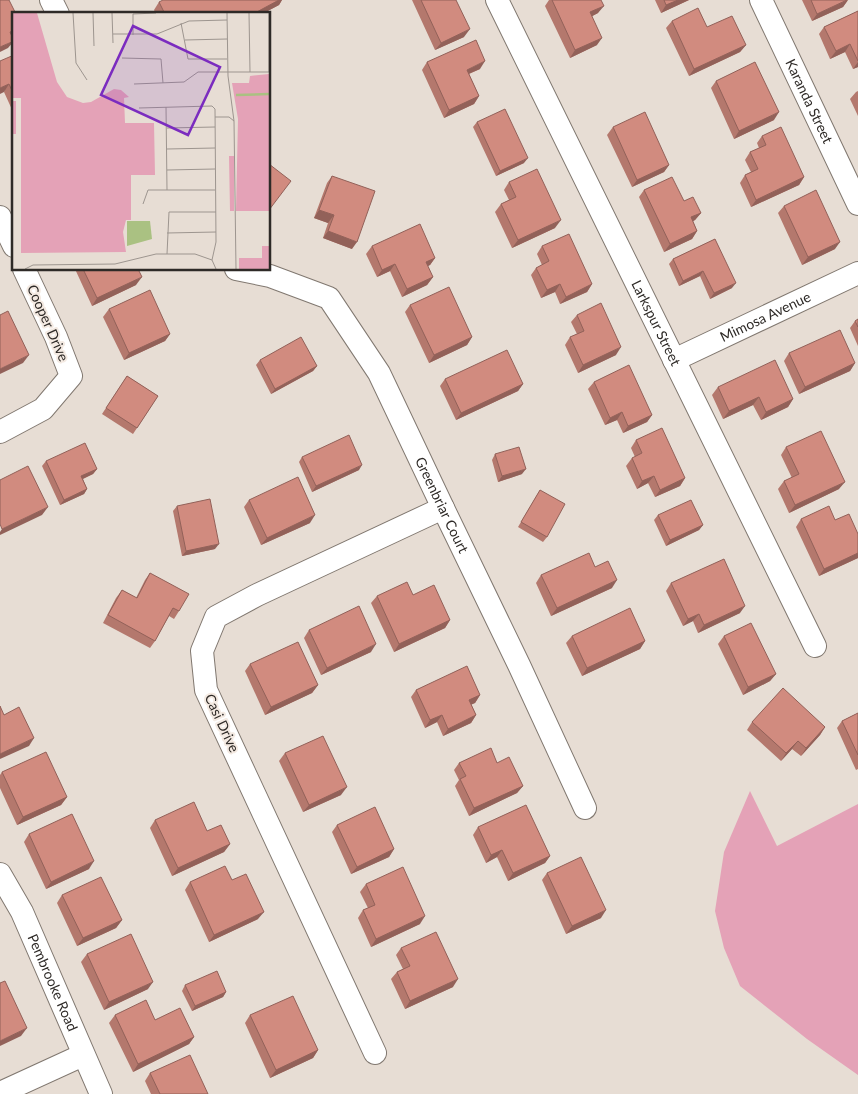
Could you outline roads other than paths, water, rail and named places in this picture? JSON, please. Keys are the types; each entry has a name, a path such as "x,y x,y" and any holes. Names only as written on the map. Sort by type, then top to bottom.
{"street":[{"path":"51,0 57,12"},
{"name":"Larkspur Street","path":"498,0 815,646"},
{"name":"Karanda Street","path":"761,0 858,204"},
{"path":"0,217 12,242"},
{"name":"Cooper Drive","path":"0,432 43,409 71,376 56,337 24,270"},
{"name":"Greenbriar Court","path":"241,270 270,276 329,298 379,373 442,508 519,664 585,808"},
{"name":"Mimosa Avenue","path":"674,360 858,273"},
{"name":"Casi Drive","path":"375,1052 206,690 202,651 216,617 257,594 442,508"},
{"name":"Pembrooke Road","path":"0,874 22,912 101,1094"},
{"path":"0,1093 83,1055"}]}
